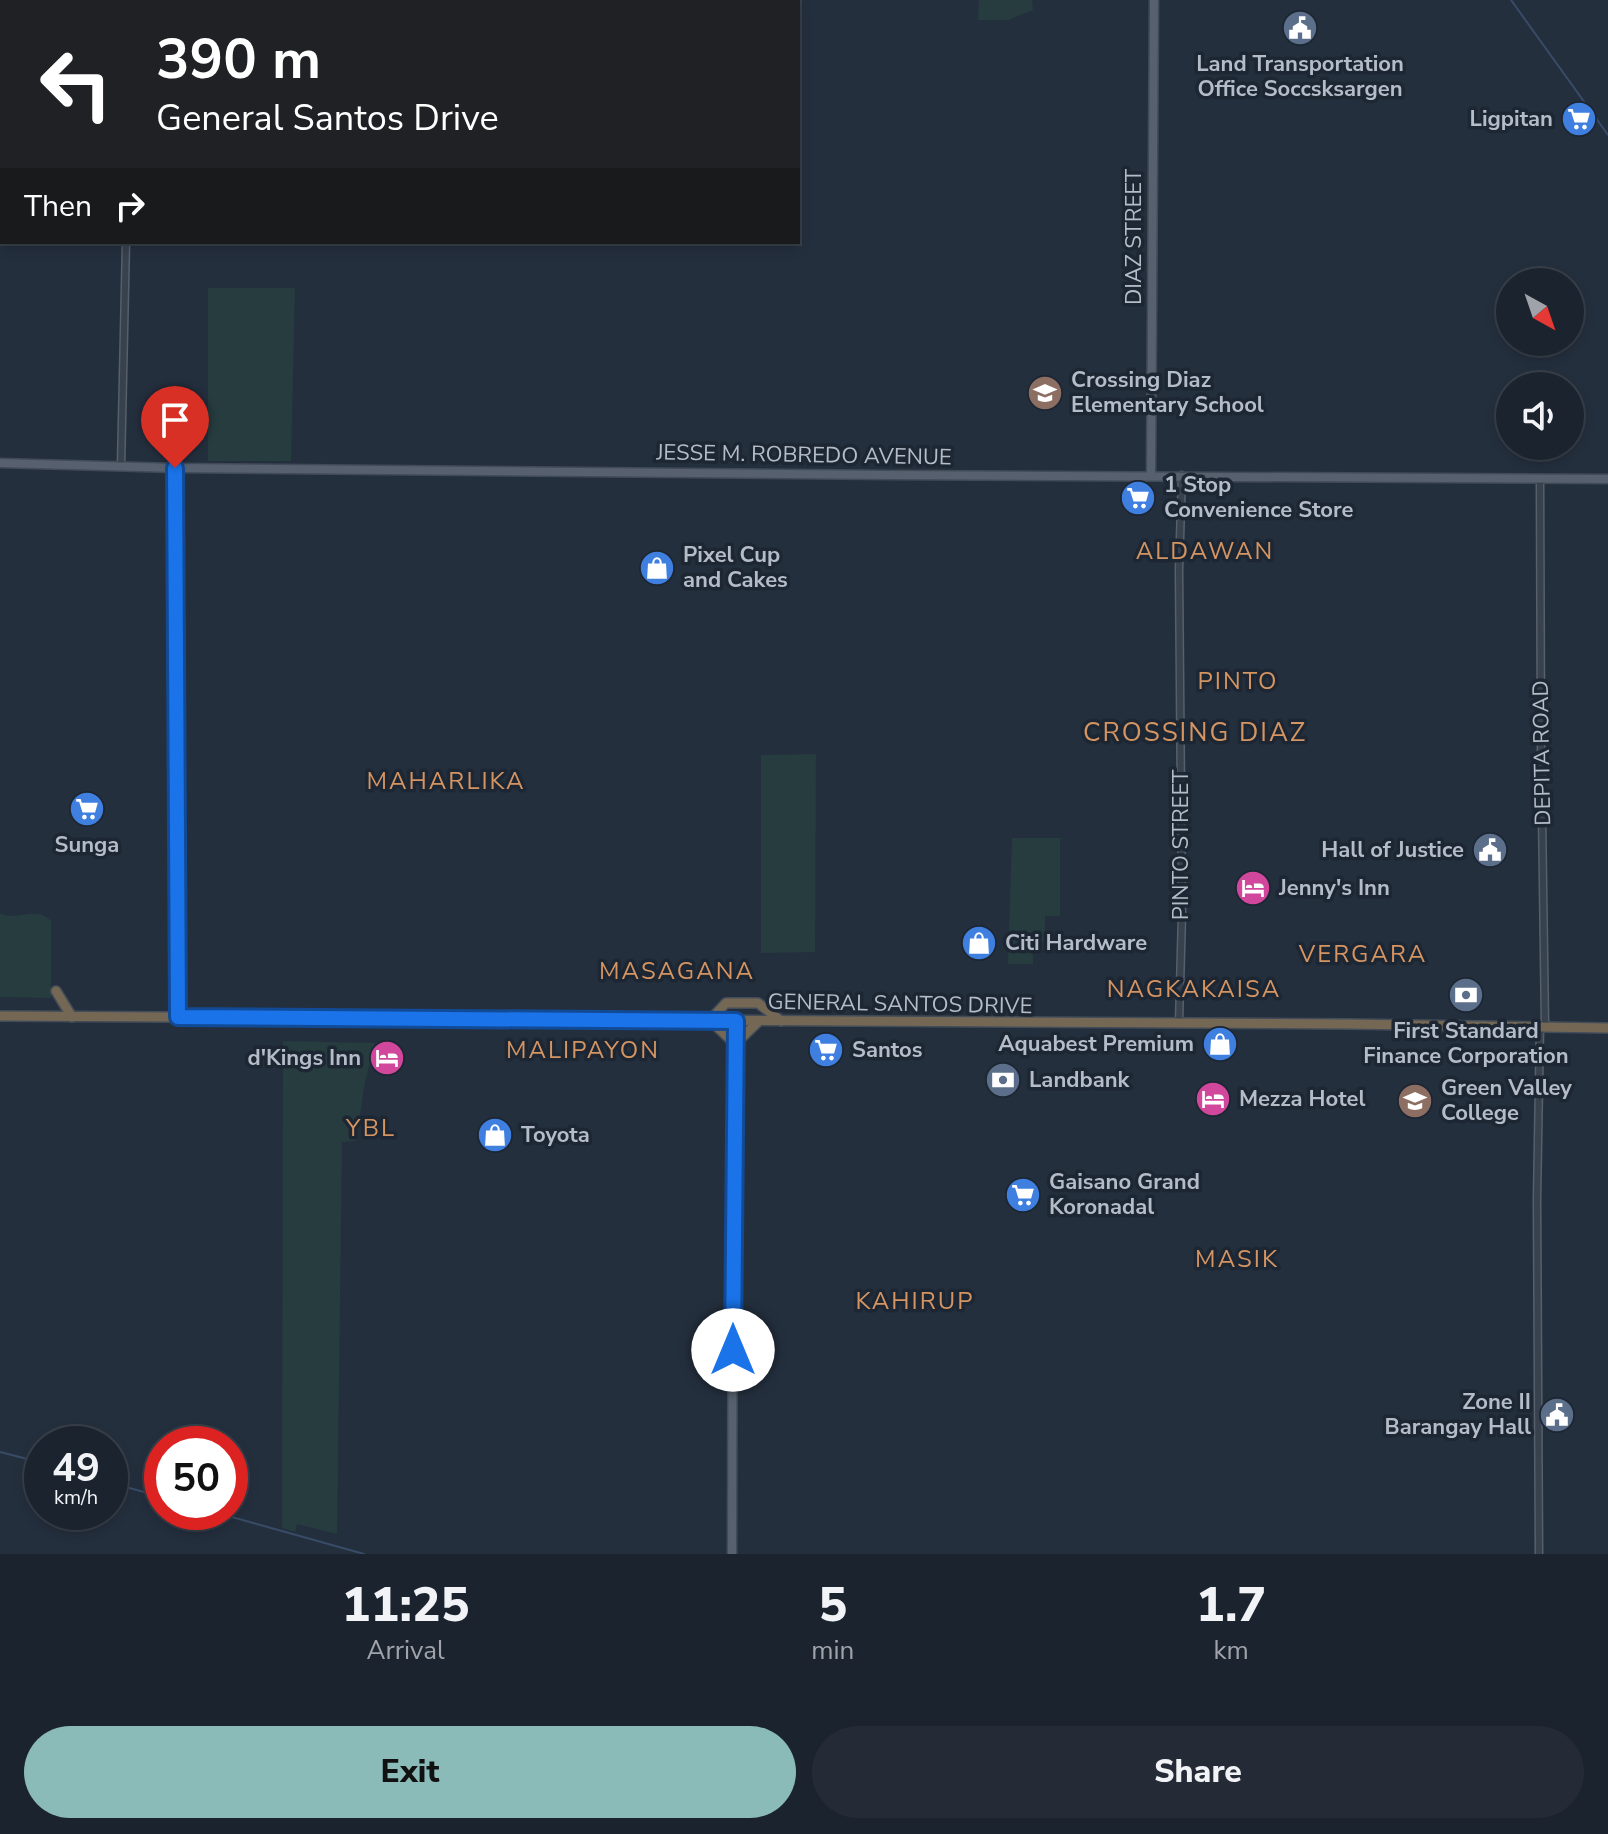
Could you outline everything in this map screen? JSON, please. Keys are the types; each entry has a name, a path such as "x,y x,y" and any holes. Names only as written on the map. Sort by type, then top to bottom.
{"highway":[{"path":"56,991 72,1017"},
{"path":"759,1021 735,1044 710,1020 726,1003 758,1003 781,1021"},
{"name":"GENERAL SANTOS DRIVE","path":"1,1018 710,1020 1608,1028"}],"main road":[{"name":"DIAZ STREET","path":"1151,475 1154,0"},
{"name":"JESSE M. ROBREDO AVENUE","path":"0,463 175,468 1608,479"},
{"path":"732,1554 736,1021"}],"street":[{"path":"121,466 126,244"},
{"path":"175,468 178,1017"},
{"name":"PINTO STREET","path":"1179,1023 1182,914 1179,570 1182,475"},
{"name":"DEPITA ROAD","path":"1539,1554 1537,1186 1543,1026 1540,480"}],"green space":[{"path":"979,0 1032,0 1033,10 1008,20 978,20"},
{"path":"208,288 295,288 291,461 208,461"},
{"path":"816,754 815,952 761,953 761,755"},
{"path":"1012,838 1065,838 1060,839 1060,916 1045,916 1045,942 1033,942 1033,964 1008,964"},
{"path":"0,913 13,916 39,914 51,921 51,998 0,997"},
{"path":"283,1041 375,1043 356,1141 342,1142 337,1534 297,1524 295,1532 282,1528"}],"waterway":[{"path":"1511,0 1608,135"},
{"path":"0,1452 24,1458"},
{"path":"128,1488 144,1492"},
{"path":"248,1522 364,1554"}],"place":[{"name":"Land Transportation Office Soccsksargen","path":"1300,28"},
{"name":"Ligpitan","path":"1579,119"},
{"name":"Crossing Diaz Elementary School","path":"1045,393"},
{"name":"1 Stop Convenience Store","path":"1138,498"},
{"name":"Pixel Cup and Cakes","path":"657,568"},
{"name":"Sunga","path":"87,809"},
{"name":"Hall of Justice","path":"1490,850"},
{"name":"Jenny's Inn","path":"1253,888"},
{"name":"Citi Hardware","path":"979,943"},
{"name":"First Standard Finance Corporation","path":"1466,995"},
{"name":"Aquabest Premium","path":"1220,1044"},
{"name":"Santos","path":"826,1050"},
{"name":"d'Kings Inn","path":"387,1058"},
{"name":"Landbank","path":"1003,1080"},
{"name":"Mezza Hotel","path":"1213,1099"},
{"name":"Green Valley College","path":"1415,1101"},
{"name":"Toyota","path":"495,1135"},
{"name":"Gaisano Grand Koronadal","path":"1023,1195"},
{"name":"Zone II Barangay Hall","path":"1557,1415"}],"district":[{"name":"ALDAWAN","path":"1205,551"},
{"name":"PINTO","path":"1238,681"},
{"name":"CROSSING DIAZ","path":"1195,732"},
{"name":"MAHARLIKA","path":"446,781"},
{"name":"VERGARA","path":"1363,954"},
{"name":"MASAGANA","path":"677,971"},
{"name":"NAGKAKAISA","path":"1194,989"},
{"name":"MALIPAYON","path":"583,1050"},
{"name":"YBL","path":"371,1128"},
{"name":"MASIK","path":"1237,1259"},
{"name":"KAHIRUP","path":"915,1301"}],"route":[{"path":"175,468 178,1017 736,1021 733,1350"}]}
